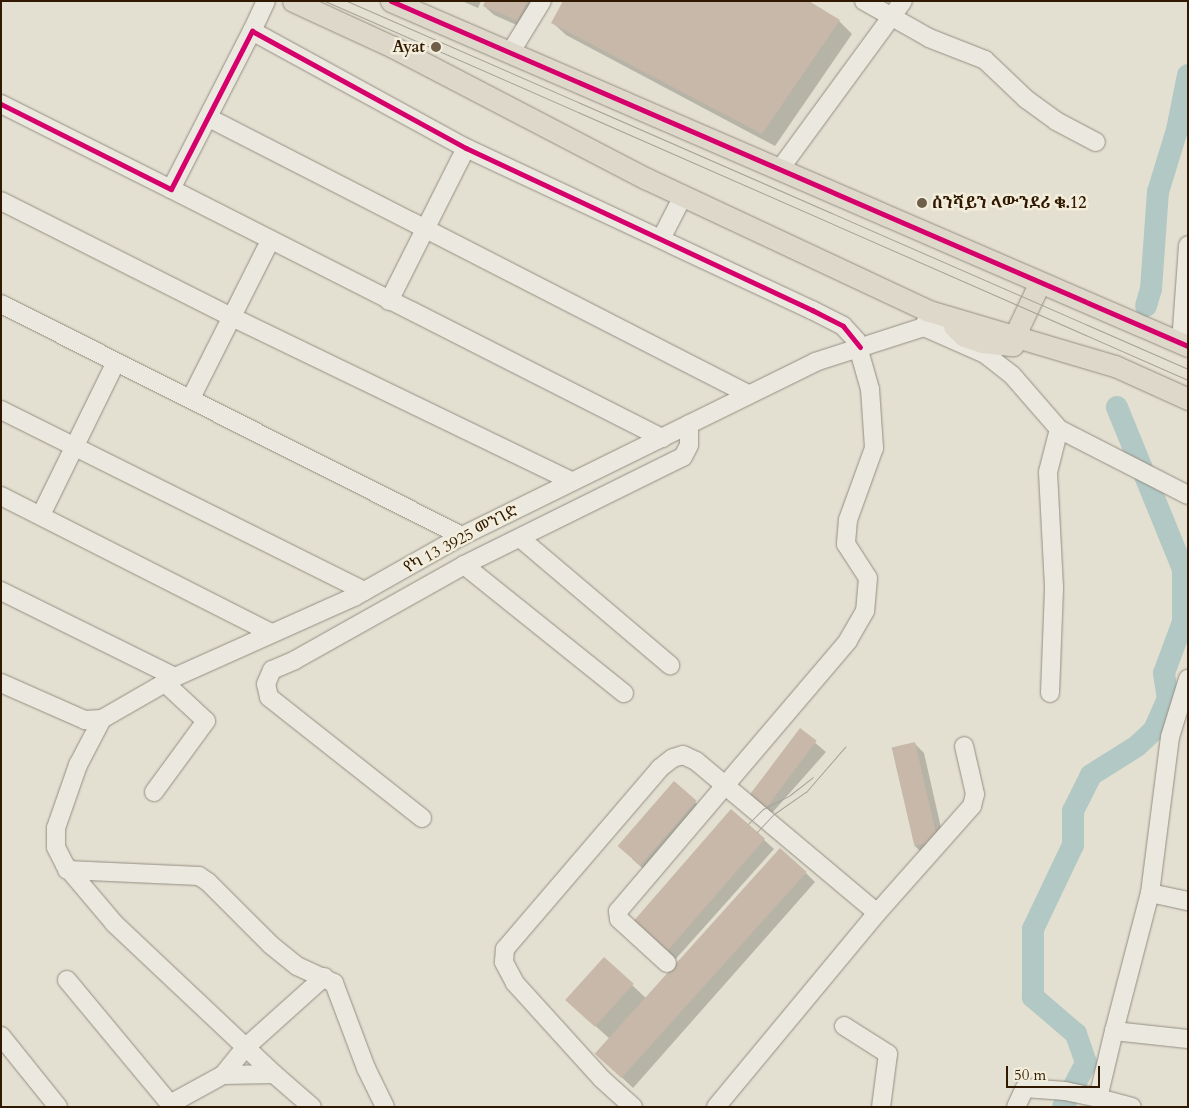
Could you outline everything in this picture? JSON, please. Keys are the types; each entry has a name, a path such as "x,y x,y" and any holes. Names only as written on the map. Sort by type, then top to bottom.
{"main road":[{"path":"293,1 393,47 683,196 931,317 964,336 1003,346 1024,340 1115,366 1188,398"},
{"path":"391,1 780,169 1039,284 1184,344"},
{"path":"1024,340 1039,284"}],"street":[{"path":"171,189 209,118 266,1"},
{"path":"510,53 542,1"},
{"path":"864,1 929,38 984,60 1026,99 1056,121 1096,142"},
{"path":"780,169 903,1"},
{"path":"252,31 466,148 662,237 843,326 860,347 870,389 874,448 848,520 846,544 868,578 865,611 848,641 618,912 619,919 667,963"},
{"path":"1,104 662,438"},
{"path":"209,118 748,394"},
{"path":"389,301 424,228 466,148"},
{"path":"662,237 683,196"},
{"path":"1,201 232,317 572,482"},
{"path":"191,398 270,241"},
{"path":"1184,344 1188,245"},
{"path":"1,304 462,536"},
{"path":"931,317 1012,375 1059,428 1188,495"},
{"name":"የካ 13 3925 መንገድ","path":"102,718 170,680 359,594 462,536 748,394 815,362 860,347 931,317"},
{"path":"41,515 116,362"},
{"path":"1,410 359,594 368,618"},
{"path":"422,818 269,697 266,684 272,670 295,660 464,565 683,457 689,446 689,424"},
{"path":"1050,693 1054,587 1048,472 1059,428"},
{"path":"1,496 272,633"},
{"path":"520,538 670,665"},
{"path":"464,565 624,693"},
{"path":"1,591 170,680 206,721 154,792"},
{"path":"1098,1098 1150,893 1170,737 1188,679"},
{"path":"1,683 85,720 102,718"},
{"path":"102,718 78,765 56,828 56,847 67,870 114,923 274,1074 312,1107"},
{"path":"716,1107 878,913 972,806 975,794 964,746"},
{"path":"633,1107 602,1079 515,983 504,962 505,949 660,768 673,758 683,755 696,761 726,783 878,913"},
{"path":"67,870 199,876 220,892 271,945 297,966 324,977 338,990 363,1060 385,1107"},
{"path":"1150,893 1188,901"},
{"path":"67,980 168,1105 223,1075 246,1047 324,977"},
{"path":"844,1026 888,1054 881,1107"},
{"path":"1114,1031 1188,1038"},
{"path":"1,1036 58,1107"},
{"path":"223,1075 274,1074"},
{"path":"1016,1107 1026,1088 1070,1092 1132,1107"}],"building":[{"path":"485,1 527,1 518,21 483,6"},
{"path":"563,1 809,1 840,20 762,134 551,23"},
{"path":"800,728 817,741 766,808 749,795"},
{"path":"915,742 938,840 914,846 892,747"},
{"path":"674,781 697,801 640,866 618,846"},
{"path":"731,809 765,839 664,955 630,925"},
{"path":"780,848 807,872 621,1078 595,1054"},
{"path":"604,957 634,984 595,1027 565,1000"}],"waterway":[{"path":"1146,306 1151,289 1158,192 1177,130 1188,75"},
{"path":"1063,1107 1086,1063 1076,1034 1033,997 1033,929 1073,845 1073,811 1091,775 1137,746 1154,730 1168,699 1164,673 1183,622 1183,569 1117,407"}],"tram line":[{"path":"325,1 1188,380"},
{"path":"347,1 1188,369"},
{"path":"757,832 774,814 806,792 845,747"},
{"path":"748,824 763,809 790,795 813,777"}],"cycle path":[{"path":"391,1 1188,346"},
{"path":"1,104 171,189 252,31 466,148 843,326 860,347"}],"place":[{"name":"Ayat","path":"436,47"},
{"name":"ሰንሻይን ላውንደሪ ቁ.12","path":"922,203"}]}
